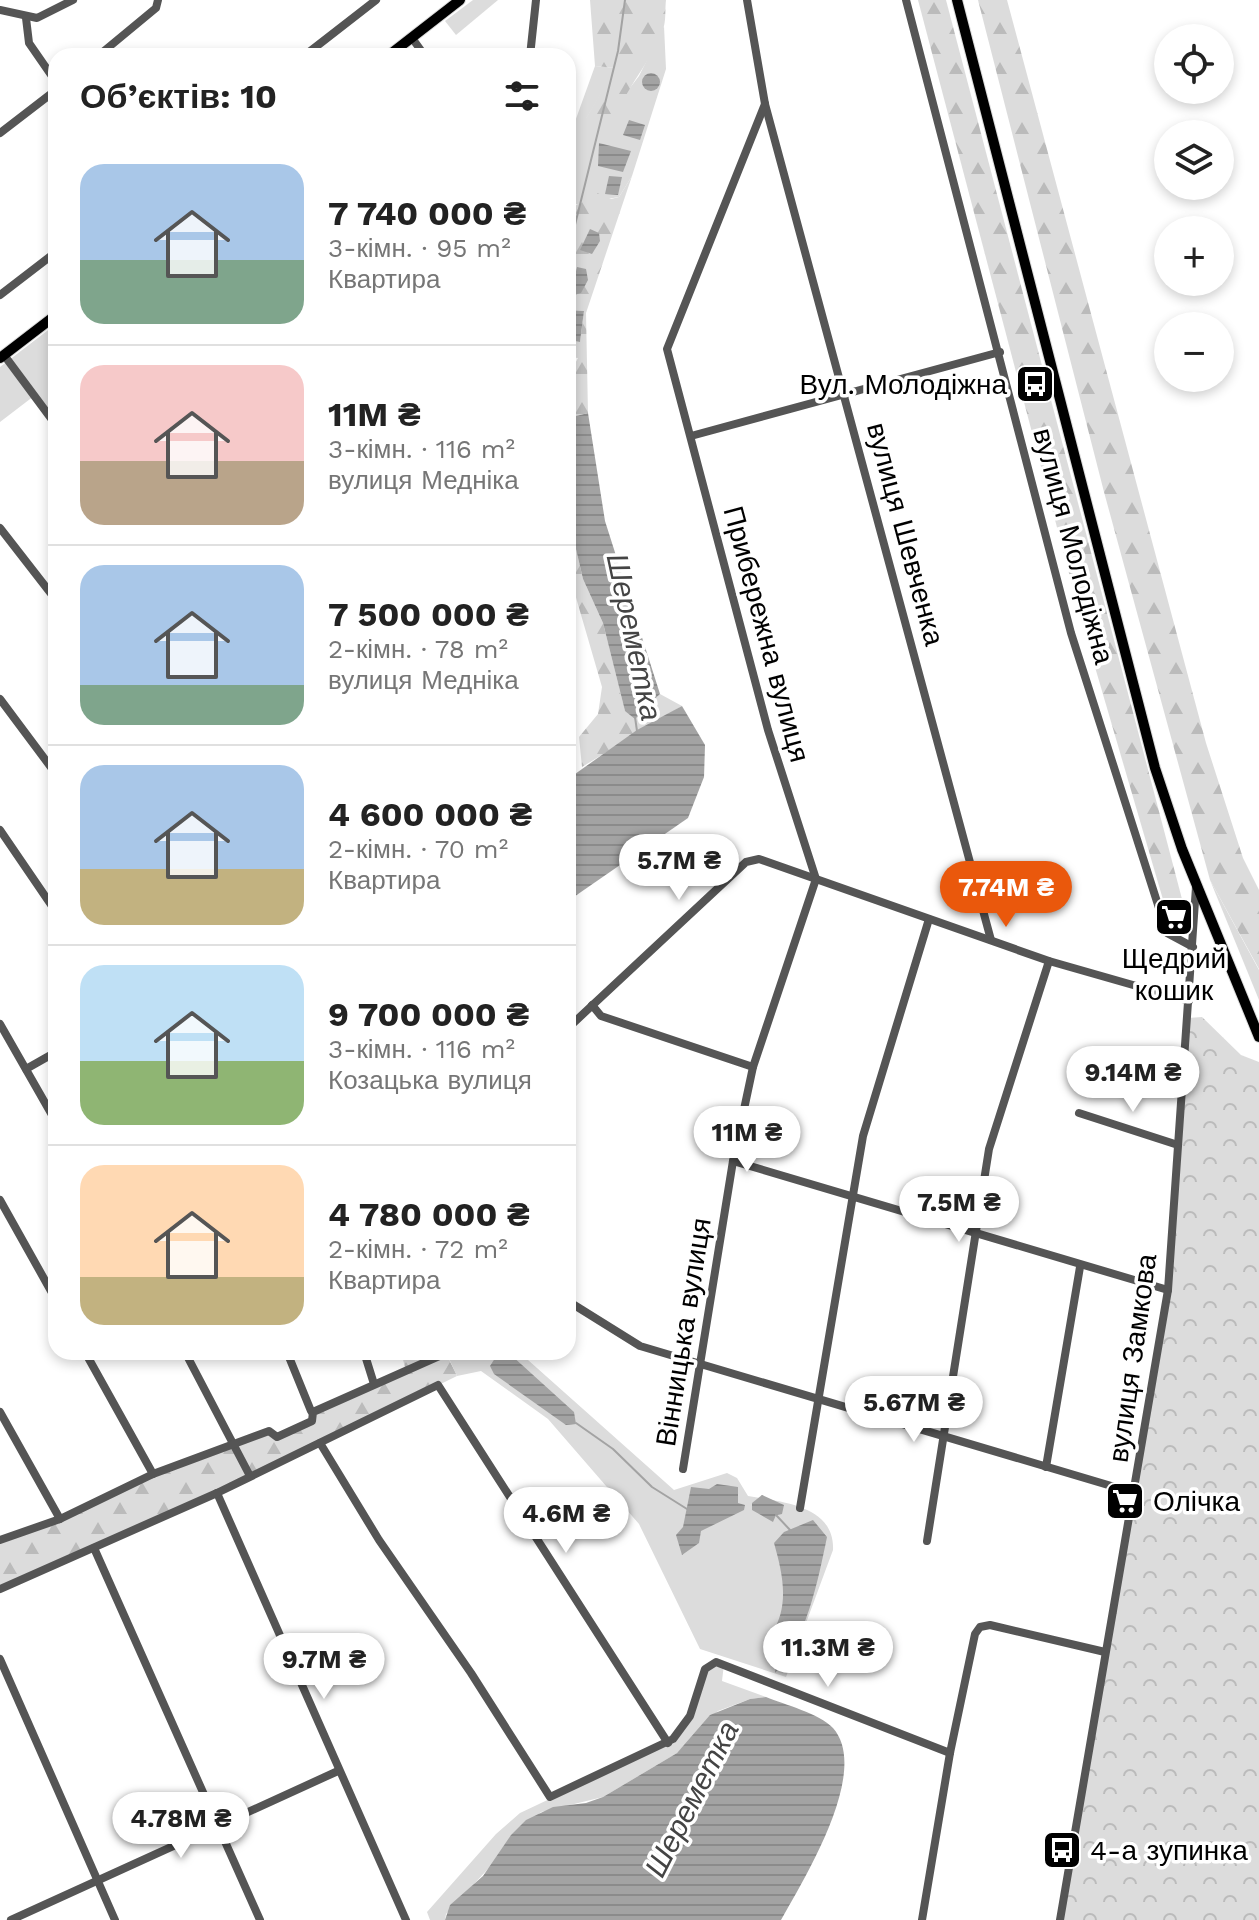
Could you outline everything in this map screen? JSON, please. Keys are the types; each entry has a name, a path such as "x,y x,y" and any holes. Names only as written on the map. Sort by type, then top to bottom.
{"main road":[{"path":"399,48 460,0"},
{"path":"957,0 1155,768 1196,886 1259,1037"},
{"path":"2,356 48,321"}],"street":[{"path":"0,10 26,18 41,17 73,0"},
{"path":"108,48 156,8 158,0"},
{"path":"314,48 376,0"},
{"path":"531,48 536,0"},
{"name":"вулиця Шевченка","path":"747,0 765,104 846,393 991,940"},
{"name":"вулиця Молодіжна","path":"906,0 1071,633 1167,933 1193,943"},
{"path":"26,18 29,43 48,70"},
{"path":"412,38 419,48"},
{"path":"0,133 48,96"},
{"name":"Прибережна вулиця","path":"765,104 667,349 768,730 816,879"},
{"path":"0,295 48,258"},
{"path":"691,436 1000,352"},
{"path":"2,356 48,415"},
{"path":"0,528 48,590"},
{"path":"0,699 48,763"},
{"path":"0,830 48,900"},
{"path":"576,1020 746,862 759,859 1049,961 1189,1001"},
{"name":"Вінницька вулиця","path":"683,1469 733,1161 753,1067 816,879"},
{"name":"вулиця Замкова","path":"1060,1920 1168,1290 1196,886"},
{"path":"800,1508 863,1136 929,919"},
{"path":"927,1541 989,1149 1049,961"},
{"path":"592,1005 601,1016 753,1067"},
{"path":"0,1024 48,1108"},
{"path":"26,1069 48,1057"},
{"path":"1079,1113 1178,1145"},
{"path":"733,1161 1080,1267 1168,1290"},
{"path":"0,1200 48,1286"},
{"path":"1046,1467 1080,1267"},
{"path":"576,1306 640,1346 1135,1493"},
{"path":"89,1360 153,1474"},
{"path":"189,1360 250,1476"},
{"path":"290,1360 311,1411"},
{"path":"366,1360 374,1384"},
{"path":"0,1540 60,1519 153,1474 269,1431 277,1437 312,1421 313,1412 430,1360"},
{"path":"0,1589 217,1493 438,1385 668,1743"},
{"path":"0,1412 60,1519"},
{"path":"320,1443 379,1540 471,1673 548,1795 553,1797 668,1743 690,1716 705,1669 716,1662 950,1753"},
{"path":"217,1493 406,1920"},
{"path":"94,1548 260,1920"},
{"path":"922,1920 950,1753 975,1634 980,1627 990,1625 1105,1652"},
{"path":"0,1659 115,1920"},
{"path":"11,1920 338,1771"}],"green space":[{"path":"473,0 498,0 456,35 445,21"},
{"path":"590,0 666,0 665,23 659,39 624,99 615,124 585,120 615,68 595,66"},
{"path":"918,0 946,0 1182,899 1164,903 1083,626"},
{"path":"978,0 1007,0 1206,743 1243,858 1259,890 1259,969 1210,880 1104,492"},
{"path":"664,26 666,69 632,176 619,197 576,204 576,119 595,66 616,68 586,119 620,101 639,76"},
{"path":"632,176 586,313 588,413 576,416 576,341 580,342 584,311 576,310 576,205 595,192 611,199 619,197"},
{"path":"48,330 48,414 34,396 0,422 0,367"},
{"path":"576,549 583,579 603,623 625,711 643,713 660,694 682,706 582,767 579,737 598,714 602,687 576,598"},
{"path":"1210,880 1259,970 1259,1000"},
{"path":"1202,1017 1241,1055 1259,1062 1259,1920 1060,1920 1168,1290 1188,1018"},
{"path":"403,1360 449,1360 457,1376 320,1443 0,1589 0,1540 60,1519 153,1474 269,1431 277,1437 311,1422 313,1412 406,1371"},
{"path":"450,1360 528,1360 674,1490 727,1473 737,1478 748,1496 803,1508 825,1523 833,1550 786,1677 700,1649 639,1524 548,1419 481,1371 457,1376"},
{"path":"724,1664 722,1681 766,1697 750,1699 718,1711 677,1753 603,1797 541,1812 446,1914 445,1920 430,1920 427,1912 496,1834 520,1813 668,1743 683,1727 705,1669"}],"water":[{"path":"651,73 660,82 651,91 642,82"},
{"path":"629,120 645,125 640,140 623,135"},
{"path":"599,143 631,151 623,172 598,166"},
{"path":"609,176 622,177 618,195 605,194"},
{"path":"590,229 599,233 600,241 592,254 580,250"},
{"path":"577,267 586,269 588,280 581,293 576,294"},
{"path":"576,310 584,311 580,342 576,341"},
{"path":"588,413 605,521 660,694 635,719 625,711 603,623 583,579 576,549 576,416"},
{"path":"682,706 705,745 704,777 688,818 576,895 576,773 637,730"},
{"path":"494,1360 517,1360 574,1412 576,1424 566,1425 494,1374 490,1366"},
{"path":"717,1484 738,1487 738,1503 745,1505 744,1510 701,1531 699,1543 682,1555 676,1535 683,1527 691,1487 709,1489"},
{"path":"762,1495 784,1505 782,1514 776,1515 773,1522 752,1510 752,1503"},
{"path":"813,1520 827,1537 819,1572 803,1627 775,1673 777,1652 771,1635 781,1613 783,1590 774,1543 784,1532"},
{"path":"766,1697 827,1723 843,1747 844,1770 830,1825 781,1920 445,1920 450,1905 483,1876 511,1835 526,1820 553,1807 586,1803 603,1797 677,1753 710,1715 750,1699"}],"waterway":[{"name":"Шереметка","path":"576,221 618,51 625,0"},
{"name":"Шереметка","path":"635,717 637,731"},
{"name":"Шереметка","path":"576,1423 613,1449 652,1487 687,1509"},
{"name":"Шереметка","path":"776,1515 791,1531"}],"place":[{"name":"Вул. Молодіжна","path":"1035,384"},
{"name":"Щедрий кошик","path":"1174,917"},
{"name":"Олічка","path":"1125,1501"},
{"name":"4-а зупинка","path":"1062,1850"}]}
